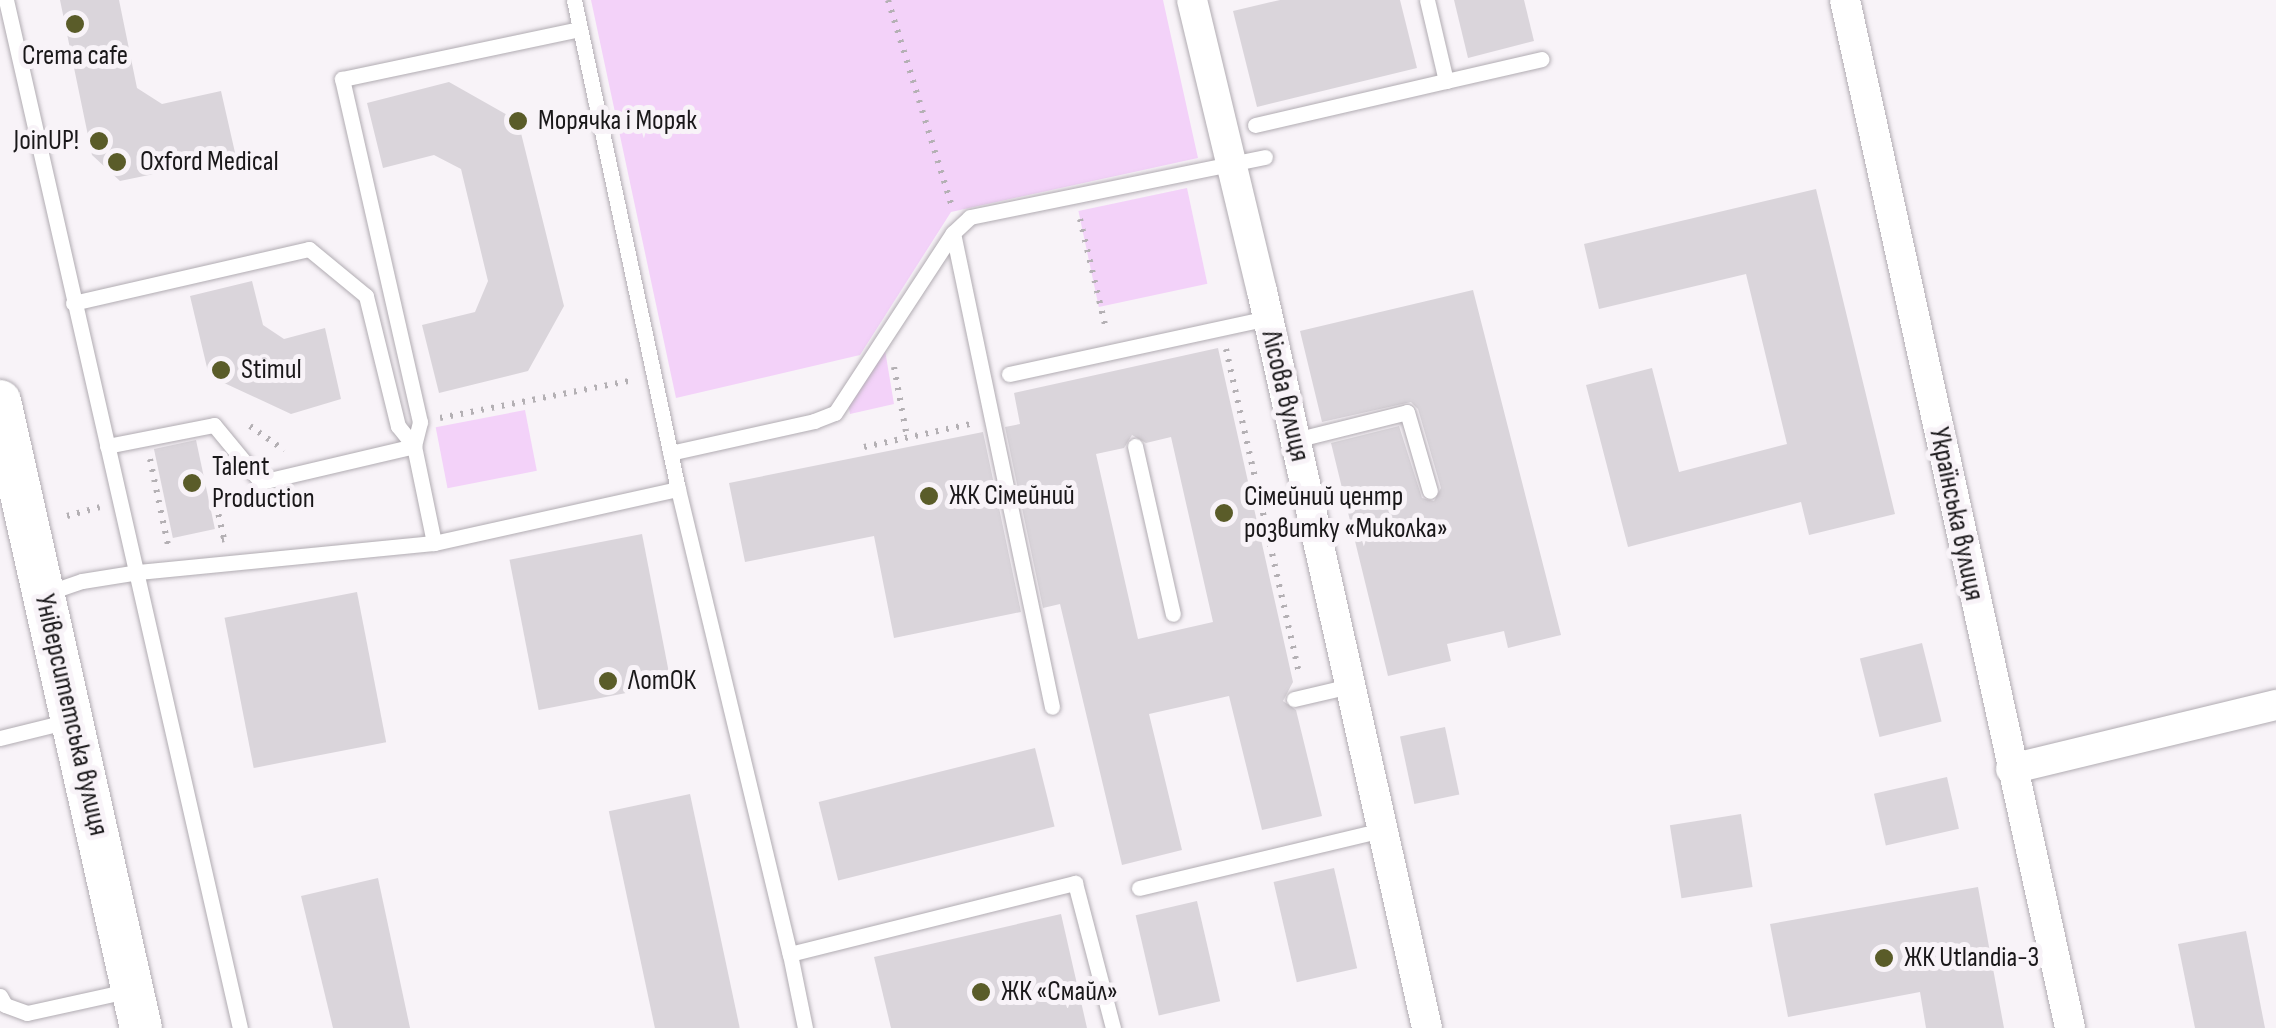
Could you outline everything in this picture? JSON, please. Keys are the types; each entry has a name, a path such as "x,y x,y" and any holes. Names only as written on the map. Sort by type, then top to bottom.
{"main road":[{"name":"Університетська вулиця","path":"0,401 137,1009"}],"street":[{"name":"Лісова вулиця","path":"1194,0 1427,1028"},
{"name":"Українська вулиця","path":"1844,0 2070,1028"},
{"path":"2011,769 2276,705"}],"lane":[{"path":"6,0 240,1028"},
{"path":"574,0 654,376 654,410 670,452 805,1028"},
{"path":"1427,0 1446,81"},
{"path":"434,543 414,446 420,422 342,79 579,29"},
{"path":"1255,125 1542,60"},
{"path":"670,452 814,421 835,412 956,229 970,217 1264,157"},
{"path":"956,229 1052,708"},
{"path":"73,303 310,249 366,296 398,426 414,446"},
{"path":"1009,374 1268,318"},
{"path":"1112,352 1116,370"},
{"path":"1295,440 1406,412 1430,491"},
{"path":"107,446 214,425 262,482 414,446"},
{"path":"1135,446 1173,614"},
{"path":"43,594 82,581 138,572 434,543 678,489"},
{"path":"1299,698 1350,686"},
{"path":"0,738 72,721"},
{"path":"1138,888 1382,830"},
{"path":"790,954 1075,882 1113,1028"},
{"path":"0,996 5,1005 27,1013 137,1009"}],"path":[{"path":"888,0 956,229"},
{"path":"1077,208 1101,308"},
{"path":"1221,328 1299,698"},
{"path":"420,422 654,376"},
{"path":"898,394 906,438"},
{"path":"236,416 283,450 302,446"},
{"path":"864,447 992,420"},
{"path":"147,443 169,551"},
{"path":"206,543 224,539 214,494"}],"shaded area":[{"path":"591,0 1163,0 1198,158 951,212 860,355 676,398"},
{"path":"1187,188 1207,284 1099,307 1078,211"},
{"path":"885,350 894,404 850,414 848,403"},
{"path":"525,410 537,471 448,488 436,427"}],"building":[{"path":"60,0 119,0 137,88 162,104 221,91 236,157 120,181 92,155"},
{"path":"1280,0 1400,0 1417,68 1257,107 1233,11"},
{"path":"1454,0 1524,0 1534,41 1468,58"},
{"path":"449,82 518,121 564,306 528,371 439,393 422,325 475,312 488,281 461,169 434,155 383,168 367,103"},
{"path":"1816,189 1895,514 1809,535 1801,502 1628,547 1586,385 1652,368 1679,472 1787,444 1746,274 1599,309 1584,244"},
{"path":"252,281 263,325 284,339 325,328 341,399 291,414 209,376 190,296"},
{"path":"1473,290 1561,635 1508,648 1504,631 1447,644 1451,661 1388,676 1331,443 1399,426 1422,498 1434,501 1441,488 1418,409 1411,402 1322,422 1300,331"},
{"path":"1218,348 1293,682 1283,701 1296,710 1322,816 1262,830 1229,696 1149,714 1182,850 1122,865 1060,604 1043,608 1005,427 1020,424 1014,393","holes":["1132,435 1146,443 1171,437 1213,622 1138,639 1096,454 1124,448"]},
{"name":"ЖК Сімейний","path":"983,432 1021,612 894,638 874,536 745,562 729,483"},
{"name":"Talent Production","path":"196,440 215,529 173,538 154,449"},
{"path":"642,534 671,684 539,710 509,560"},
{"path":"357,592 386,742 254,768 224,618"},
{"path":"1922,643 1942,722 1879,737 1860,658"},
{"path":"1445,727 1459,794 1414,804 1400,737"},
{"path":"1035,748 1055,827 838,881 819,802"},
{"path":"1947,777 1959,829 1886,846 1874,794"},
{"path":"690,794 740,1028 655,1028 609,811"},
{"path":"1741,814 1753,887 1681,898 1670,825"},
{"path":"1334,868 1357,968 1297,982 1274,882"},
{"path":"378,878 410,1028 333,1028 301,896"},
{"name":"ЖК Utlandia-3","path":"1978,887 2004,1028 1926,1028 1920,992 1788,1017 1770,924"},
{"path":"1197,901 1220,1001 1159,1016 1136,915"},
{"name":"ЖК «Смайл»","path":"1061,914 1087,1028 891,1028 874,957"},
{"path":"2246,931 2265,1028 2195,1028 2178,944"}],"place":[{"name":"Crema cafe","path":"75,24"},
{"name":"Морячка і Моряк","path":"518,121"},
{"name":"JoinUP!","path":"99,141"},
{"name":"Oxford Medical","path":"117,162"},
{"name":"Stimul","path":"221,370"},
{"name":"Talent Production","path":"192,483"},
{"name":"ЖК Сімейний","path":"929,496"},
{"name":"Сімейний центр розвитку «Миколка»","path":"1224,513"},
{"name":"ЛотОК","path":"608,681"},
{"name":"ЖК Utlandia-3","path":"1884,958"},
{"name":"ЖК «Смайл»","path":"981,992"}]}
